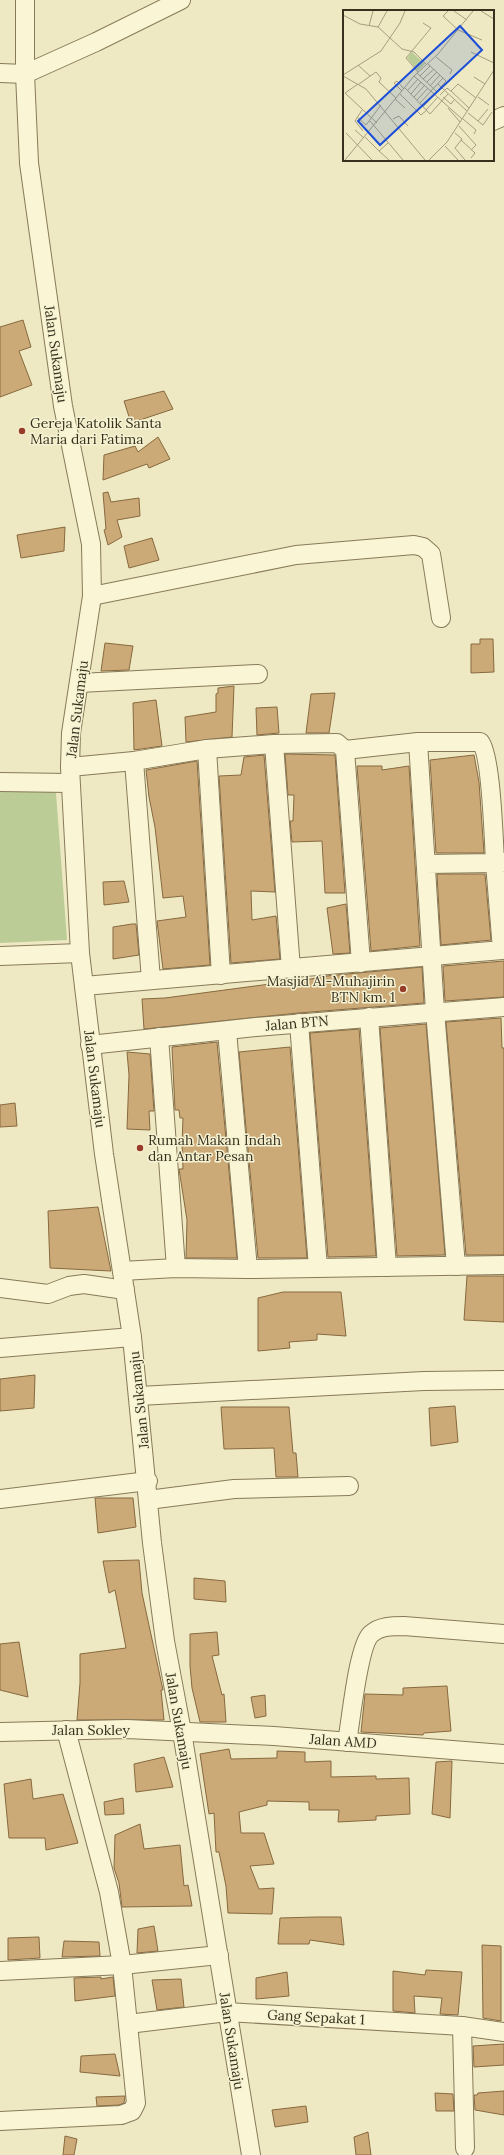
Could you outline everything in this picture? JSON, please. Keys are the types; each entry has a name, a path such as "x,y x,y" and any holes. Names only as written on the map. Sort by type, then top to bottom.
{"street":[{"name":"Jalan Sukamaju","path":"25,0 25,74 29,163 63,406 91,544 92,596 71,733 69,775 80,953 104,1154 132,1337 164,1641 182,1732 219,1955 226,2012 251,2155"},
{"path":"0,73 25,74 96,42 181,0"},
{"path":"494,121 504,116"},
{"path":"92,596 296,555 414,546 424,547 431,554 441,618"},
{"path":"79,683 258,674"},
{"path":"84,986 503,950 500,862 488,771 483,745 480,742 471,741 418,742 345,750"},
{"path":"418,742 435,1011 456,1266"},
{"path":"0,782 69,775 134,761 207,749 274,744 337,743 345,750 361,963"},
{"path":"274,744 291,969"},
{"path":"207,749 221,975"},
{"path":"134,761 151,980"},
{"path":"426,864 500,862"},
{"path":"0,956 80,953"},
{"name":"Jalan BTN","path":"90,1045 298,1023 435,1011 504,1007"},
{"path":"369,1017 387,1267"},
{"path":"298,1023 318,1268"},
{"path":"227,1031 248,1269"},
{"path":"159,1037 176,1268"},
{"path":"122,1271 176,1268 248,1269 504,1265"},
{"path":"0,1288 48,1294 69,1286 84,1284 125,1290"},
{"path":"0,1348 132,1337"},
{"path":"139,1396 424,1381 504,1380"},
{"path":"0,1499 148,1480"},
{"path":"148,1500 234,1489 349,1486"},
{"path":"347,1742 363,1648 372,1633 388,1626 404,1626 504,1634"},
{"name":"Jalan Sokley","path":"0,1732 128,1729 182,1732"},
{"path":"0,2121 121,2116 132,2111 137,2098 122,1965 101,1857 66,1730"},
{"name":"Jalan AMD","path":"182,1732 347,1742 504,1754"},
{"path":"0,1971 122,1965 219,1955"},
{"name":"Gang Sepakat 1","path":"128,2024 226,2012 462,2026 504,2032"},
{"path":"462,2026 465,2148"}],"green space":[{"path":"0,789 50,790 56,793 67,940 0,943"}],"building":[{"path":"23,320 31,347 19,351 32,385 0,397 0,327"},
{"path":"164,391 173,409 131,423 124,401"},
{"path":"158,437 170,459 149,468 147,464 103,480 104,455 135,446 138,452"},
{"path":"108,492 111,502 139,498 140,516 117,520 122,537 108,545 104,530 106,529 103,493"},
{"path":"65,527 64,551 21,558 17,535"},
{"path":"152,538 159,560 129,568 124,546"},
{"path":"480,639 493,639 494,672 471,673 471,644 480,644"},
{"path":"105,643 133,646 129,670 101,671"},
{"path":"234,686 232,737 186,742 185,717 216,712 216,694 218,693 218,688"},
{"path":"335,693 329,733 306,733 311,694"},
{"path":"156,700 162,746 134,750 133,703"},
{"path":"277,707 279,733 257,735 256,708"},
{"path":"285,754 335,755 345,893 325,893 322,841 292,842 290,821 293,821 294,795 288,795"},
{"path":"264,755 275,892 251,891 252,920 276,916 280,959 231,963 219,776 241,775 244,757"},
{"path":"474,755 479,782 484,853 436,853 430,760"},
{"path":"197,761 210,965 163,969 157,921 186,917 183,896 163,898 155,827 149,797 146,770"},
{"path":"357,766 382,766 382,770 409,766 420,946 371,951"},
{"path":"437,874 485,874 491,940 441,945"},
{"path":"124,881 129,902 104,905 103,882"},
{"path":"346,904 350,953 333,954 327,908"},
{"path":"136,924 139,955 113,959 113,927"},
{"path":"504,961 504,997 445,1001 443,966"},
{"path":"422,967 424,1003 298,1013 144,1029 142,999 165,998 270,984 270,981 289,979 290,983 326,976"},
{"path":"501,1018 502,1048 504,1048 504,1255 466,1255 446,1022"},
{"path":"426,1024 445,1255 397,1256 380,1028"},
{"path":"359,1029 376,1256 328,1257 310,1033"},
{"path":"217,1042 237,1258 186,1258 187,1220 179,1169 183,1169 183,1118 180,1118 179,1110 175,1110 172,1047"},
{"path":"290,1047 307,1258 258,1258 239,1052"},
{"path":"127,1052 150,1054 154,1111 149,1111 150,1130 127,1129 129,1075"},
{"path":"15,1103 17,1126 0,1127 0,1105"},
{"path":"98,1207 111,1271 50,1268 48,1211"},
{"path":"467,1276 504,1276 504,1322 464,1320"},
{"path":"283,1292 341,1292 346,1336 317,1334 317,1340 289,1342 290,1348 258,1351 258,1298"},
{"path":"35,1375 34,1408 0,1411 0,1379"},
{"path":"455,1406 458,1442 431,1446 429,1408"},
{"path":"221,1407 289,1407 293,1453 296,1453 298,1477 276,1477 274,1448 224,1449"},
{"path":"95,1498 133,1498 136,1527 98,1533"},
{"path":"139,1560 142,1593 163,1690 161,1690 164,1720 77,1720 80,1683 80,1654 126,1648 115,1590 109,1593 103,1561"},
{"path":"194,1578 225,1581 226,1602 194,1599"},
{"path":"217,1632 219,1655 212,1656 222,1695 224,1694 226,1722 200,1722 192,1688 190,1634"},
{"path":"19,1642 28,1697 0,1690 0,1644"},
{"path":"447,1686 451,1731 424,1733 423,1735 361,1732 365,1694 403,1695 403,1688"},
{"path":"265,1695 266,1716 255,1718 251,1697"},
{"path":"229,1749 231,1759 277,1758 277,1751 305,1752 305,1762 331,1761 331,1777 376,1776 376,1779 409,1778 410,1814 376,1816 376,1820 338,1822 339,1810 309,1810 309,1802 267,1801 267,1805 239,1812 241,1833 264,1833 274,1864 250,1866 259,1889 274,1888 272,1914 228,1913 226,1886 219,1852 216,1852 214,1813 209,1814 200,1754"},
{"path":"164,1757 173,1787 136,1792 134,1764"},
{"path":"452,1761 450,1818 432,1814 436,1762"},
{"path":"31,1779 33,1799 63,1794 78,1843 46,1850 45,1838 9,1838 4,1784"},
{"path":"123,1798 124,1814 105,1815 104,1802"},
{"path":"140,1824 144,1849 180,1845 184,1886 188,1885 192,1906 122,1907 119,1883 114,1868 115,1835"},
{"path":"341,1917 344,1945 310,1940 309,1944 278,1944 280,1918"},
{"path":"154,1926 158,1951 137,1953 138,1929"},
{"path":"39,1937 40,1958 8,1960 8,1938"},
{"path":"64,1941 99,1942 100,1956 62,1957"},
{"path":"482,1945 501,1946 501,2021 483,2018"},
{"path":"426,1970 462,1972 458,2015 440,2014 442,1998 414,1996 415,2013 393,2011 393,1971 425,1975"},
{"path":"287,1972 289,1996 256,1999 256,1978"},
{"path":"101,1977 101,1979 113,1977 115,1996 75,2001 74,1978"},
{"path":"181,1979 184,2007 157,2010 152,1980"},
{"path":"504,2044 504,2065 474,2067 473,2046"},
{"path":"115,2054 120,2076 80,2072 81,2056"},
{"path":"504,2091 504,2115 475,2110 474,2095 477,2095 478,2093"},
{"path":"435,2093 453,2094 454,2111 436,2111"},
{"path":"125,2096 124,2103 119,2105 97,2106 96,2097"},
{"path":"306,2106 308,2122 275,2127 272,2110"},
{"path":"368,2132 371,2155 356,2155 354,2137"},
{"path":"65,2136 77,2139 74,2155 63,2155"}],"place":[{"name":"Gereja Katolik Santa Maria dari Fatima","path":"22,431"},
{"name":"Masjid Al-Muhajirin BTN km. 1","path":"403,989"},
{"name":"Rumah Makan Indah dan Antar Pesan","path":"140,1148"}]}
